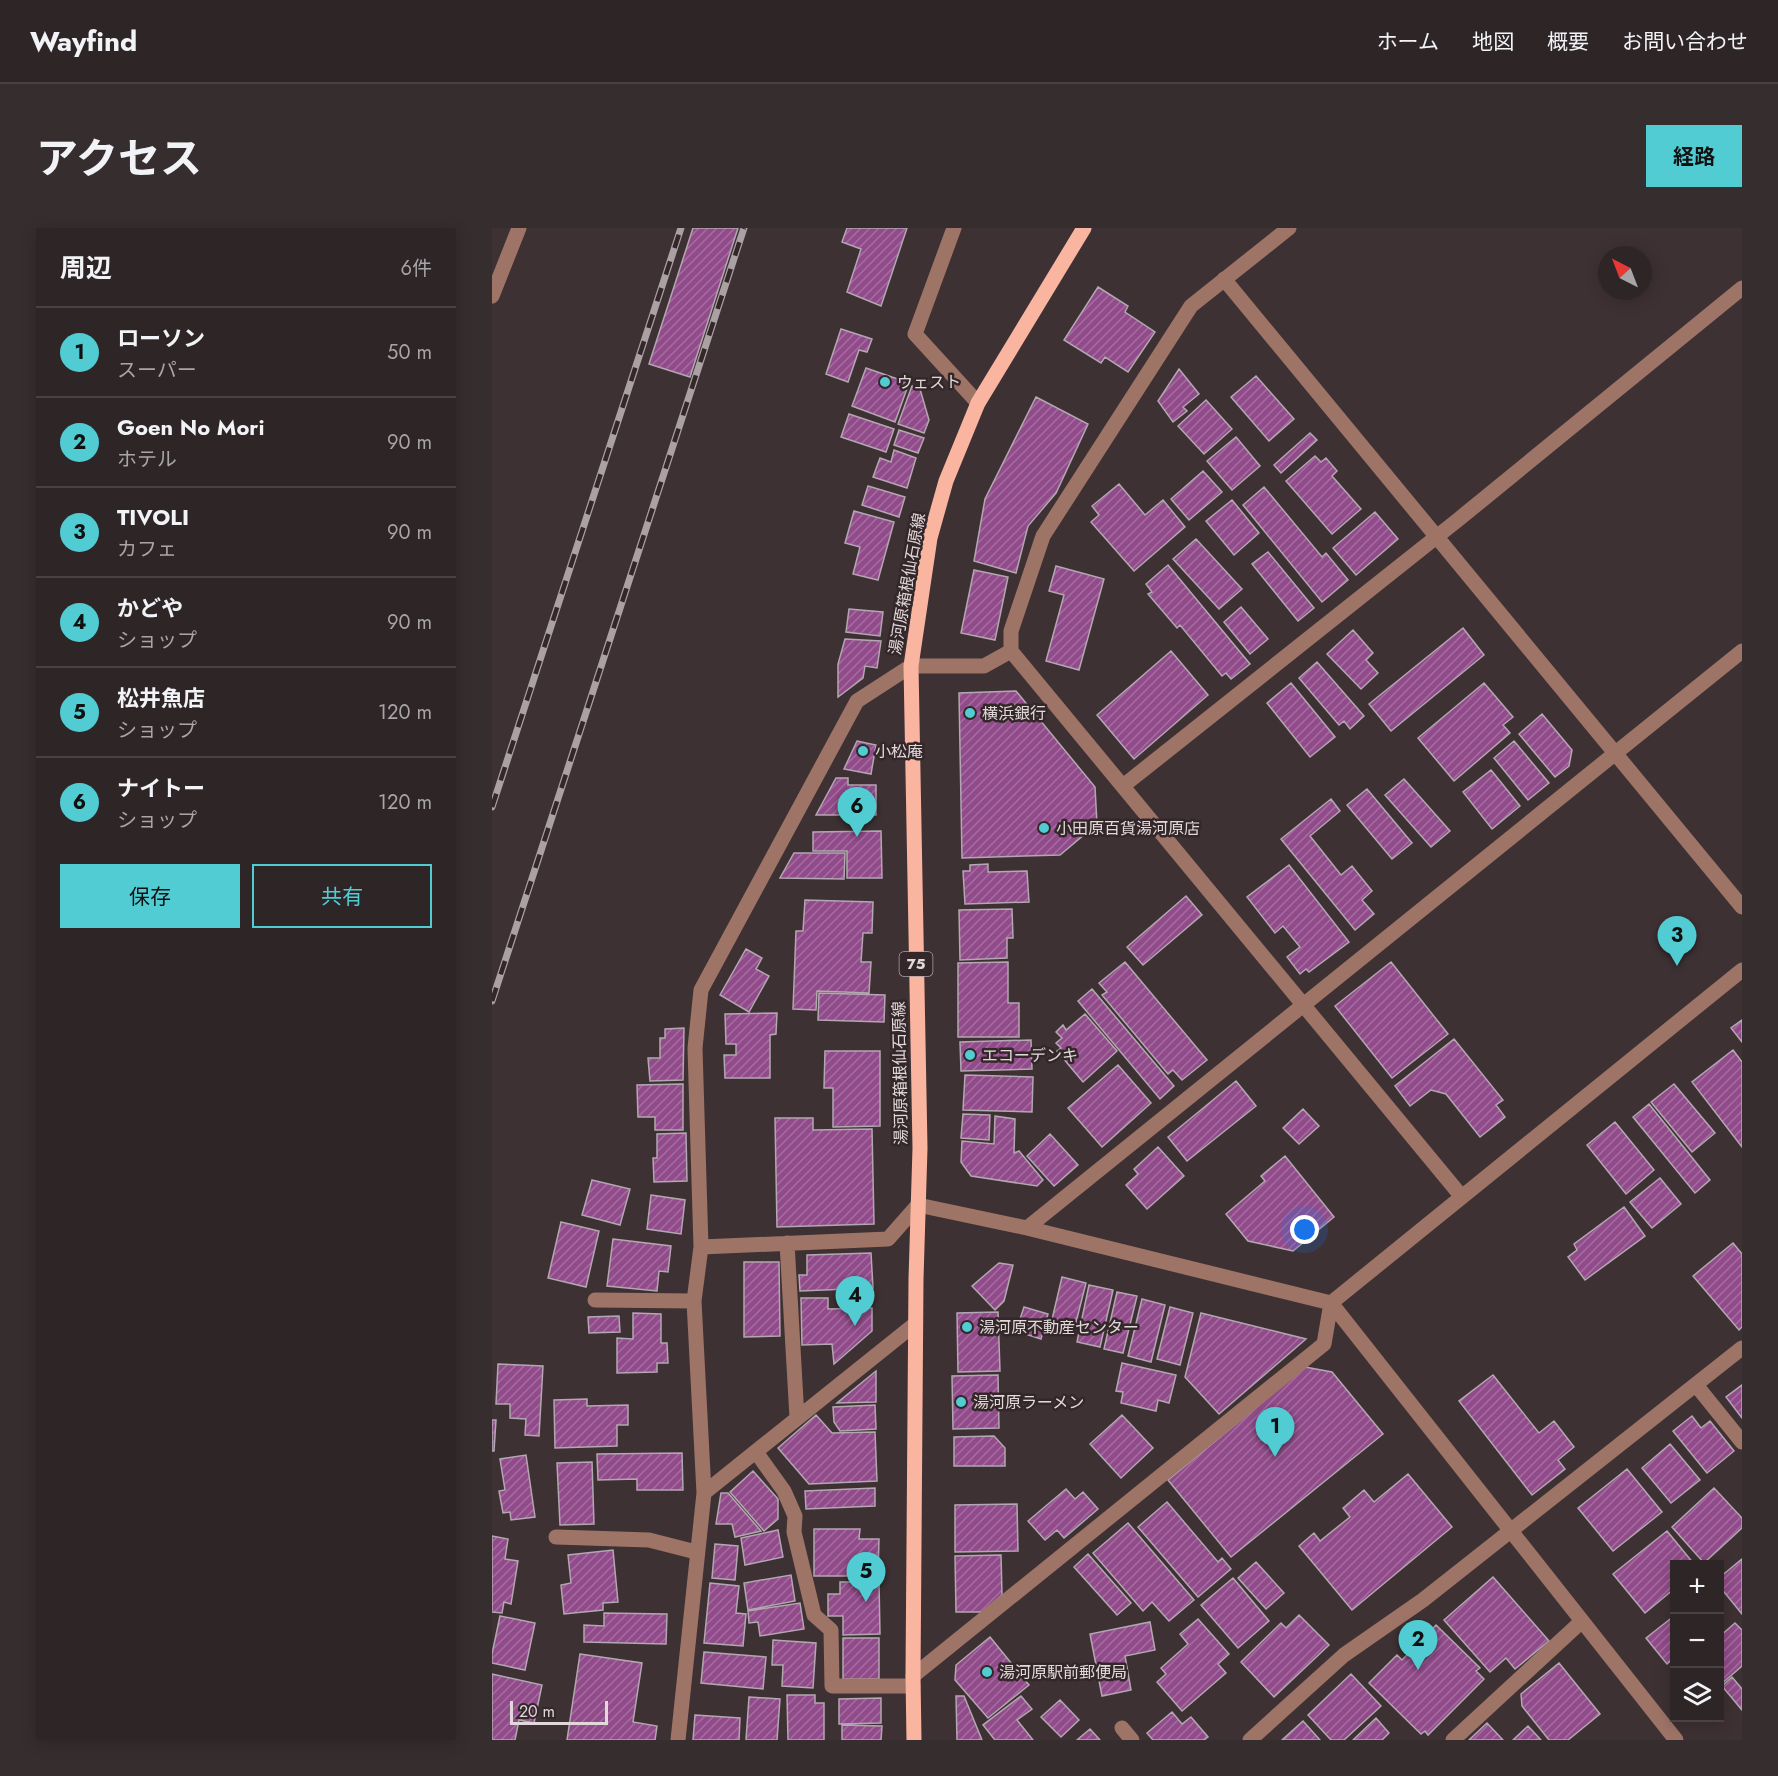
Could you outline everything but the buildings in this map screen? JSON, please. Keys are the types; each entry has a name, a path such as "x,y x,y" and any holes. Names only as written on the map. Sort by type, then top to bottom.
{"main road":[{"name":"湯河原箱根仙石原線","path":"914,1740 915,1324 920,1148 911,666 930,538 946,482 978,403 1078,230"}],"street":[{"path":"492,296 519,228"},
{"path":"954,228 915,334 978,403"},
{"path":"1289,228 1191,306 1043,536 1011,631 1011,651 1462,1197"},
{"path":"1224,279 1742,907"},
{"path":"1123,786 1437,537 1742,288"},
{"path":"678,1740 704,1492 694,1301 701,1247 695,1048 701,990 857,701 911,666 984,666 1011,651"},
{"path":"1027,1228 1742,651"},
{"path":"756,1452 784,1491 795,1516 794,1532 814,1615 831,1630 832,1686 913,1681 1324,1344 1331,1303 1742,970"},
{"path":"701,1247 888,1239 918,1205 1027,1228 1331,1303 1676,1740"},
{"path":"787,1243 797,1418"},
{"path":"595,1300 694,1301"},
{"path":"704,1492 915,1324"},
{"path":"1250,1740 1344,1655 1423,1600 1742,1348"},
{"path":"1696,1385 1742,1442"},
{"path":"556,1537 649,1540 696,1552"},
{"path":"1453,1740 1582,1621"}],"railway":[{"path":"492,807 681,228"},
{"path":"492,1001 744,228"}],"place":[{"name":"ウェスト","path":"885,382"},
{"name":"横浜銀行","path":"970,713"},
{"name":"小松庵","path":"863,751"},
{"name":"小田原百貨湯河原店","path":"1044,828"},
{"name":"ナイトー","path":"857,837"},
{"name":"TIVOLI","path":"1677,966"},
{"name":"エコーデンキ","path":"970,1055"},
{"name":"かどや","path":"855,1326"},
{"name":"湯河原不動産センター","path":"967,1327"},
{"name":"湯河原ラーメン","path":"961,1402"},
{"name":"ローソン","path":"1275,1457"},
{"name":"松井魚店","path":"866,1602"},
{"name":"Goen No Mori","path":"1418,1670"},
{"name":"湯河原駅前郵便局","path":"987,1672"}]}
